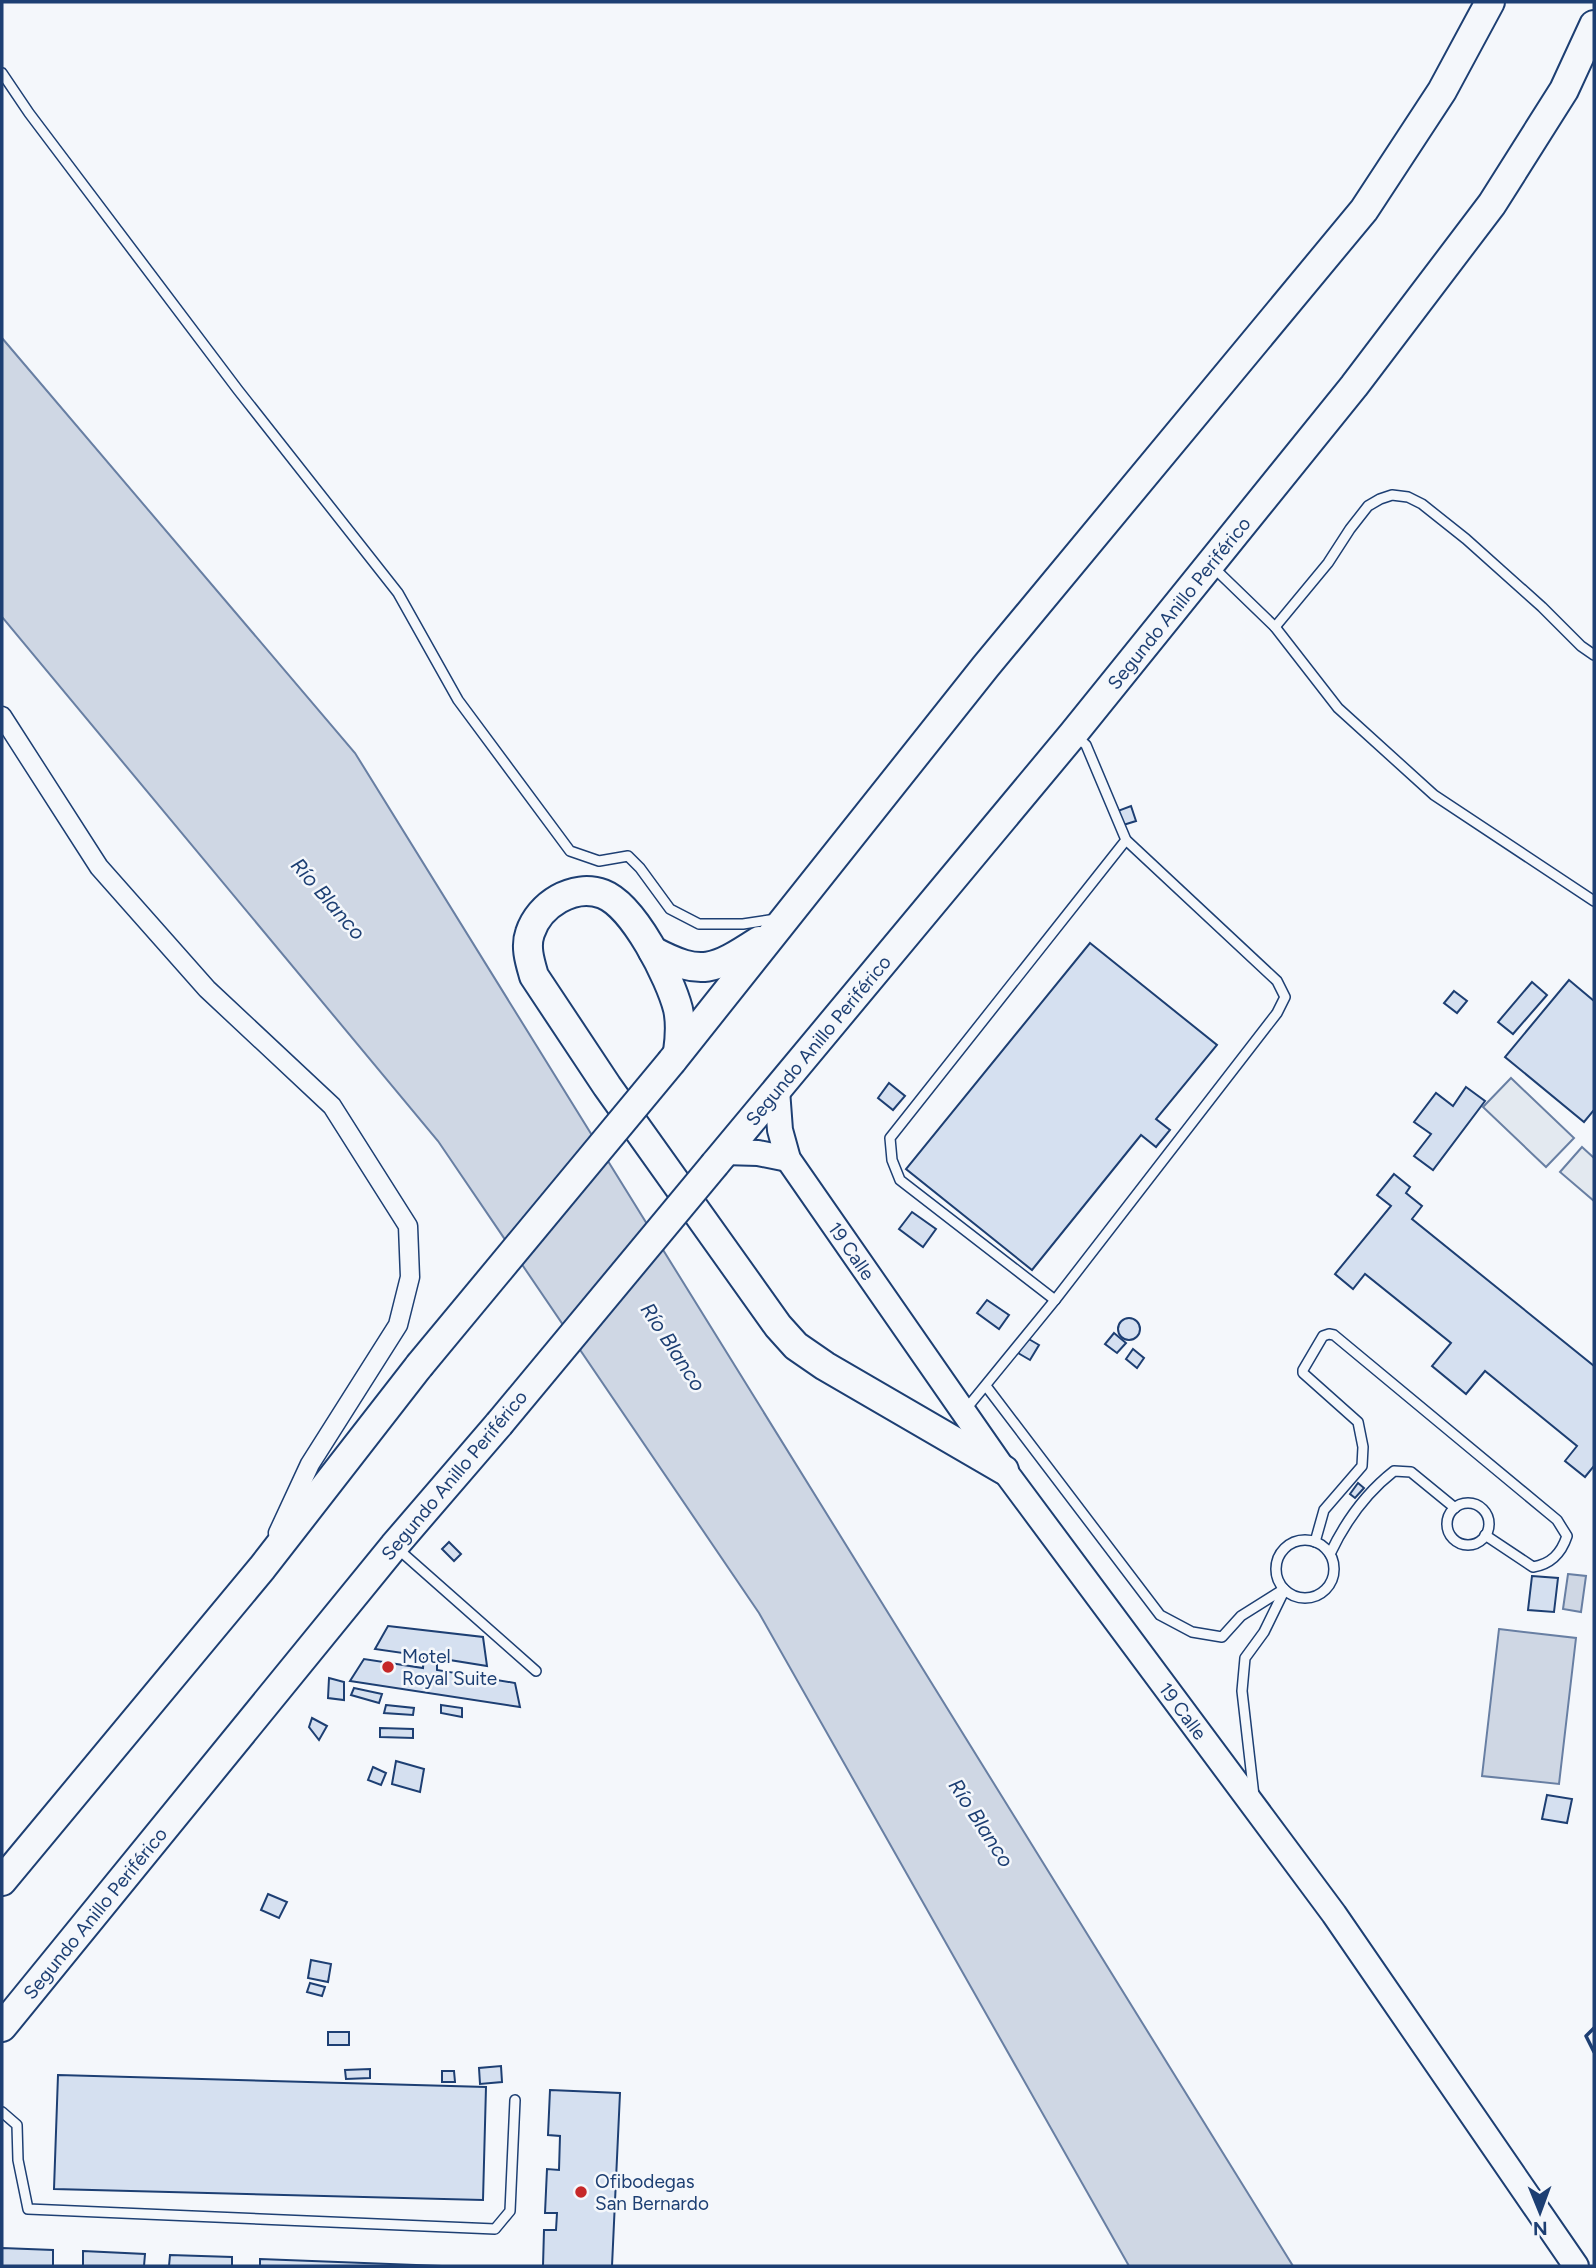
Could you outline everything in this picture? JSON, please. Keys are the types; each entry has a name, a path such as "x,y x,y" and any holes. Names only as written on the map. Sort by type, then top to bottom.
{"main road":[{"path":"2,1881 262,1568 419,1366 675,1056 986,666 1364,210 1442,91 1490,2"},
{"name":"Segundo Anillo Periférico","path":"2,2027 394,1546 499,1424 1073,734 1354,386 1492,204 1564,90 1594,25"},
{"path":"675,1056 680,1029 679,1012 653,951 624,908 604,894 588,890 570,893 554,901 540,915 529,934 528,955 534,976 614,1097 778,1326 796,1346 825,1366 1004,1469"},
{"path":"653,951 679,965 696,968 710,966 732,958 782,923"},
{"name":"19 Calle","path":"776,1090 780,1130 788,1159 1004,1469 1334,1914 1576,2266"},
{"path":"720,1158 758,1153 788,1159"}],"street":[{"path":"2,716 99,867 207,989 332,1106 408,1226 410,1278 398,1325 310,1464 262,1568"}],"lane":[{"path":"2,73 29,113 238,390 398,593 458,700 570,851 599,860 628,856 670,909 699,924 782,923"},
{"path":"1275,627 1328,563 1368,506 1392,495 1422,504 1466,539 1594,655"},
{"path":"1209,563 1275,627 1338,708 1434,795 1594,901"},
{"path":"964,1413 1277,1013 1284,997 1277,981 1126,840 1086,745 1073,734"},
{"path":"1055,1300 900,1180 892,1160 890,1138 1126,840"},
{"path":"1315,1542 1324,1510 1362,1466 1363,1447 1358,1422 1303,1373 1323,1336 1329,1334 1334,1335 1558,1520 1567,1536 1563,1549 1547,1564 1533,1567 1485,1535"},
{"path":"986,1386 1160,1615 1192,1632 1222,1637 1241,1616 1284,1589"},
{"path":"1330,1554 1343,1527 1381,1481 1394,1471 1411,1472 1455,1508"},
{"path":"1472,1504 1487,1514 1489,1523 1485,1535 1475,1544 1466,1545 1453,1539 1447,1524 1449,1515 1455,1508 1472,1504"},
{"path":"1296,1541 1315,1542 1324,1546 1330,1554 1333,1577 1324,1590 1311,1597 1301,1597 1284,1589 1276,1572 1277,1562 1287,1546 1296,1541"},
{"path":"394,1546 536,1671"},
{"path":"1256,1808 1242,1691 1245,1658 1264,1632 1284,1589"},
{"path":"2,2112 17,2125 18,2160 28,2209 495,2229 510,2211 515,2100"}],"shaded area":[{"path":"1511,1078 1574,1138 1546,1167 1483,1107"},
{"path":"1582,1147 1594,1158 1594,1201 1560,1172"}],"water":[{"name":"Río Blanco","path":"2,338 355,753 1293,2266 1129,2266 759,1613 438,1141 2,617"},
{"path":"1568,1574 1586,1576 1581,1612 1563,1609"},
{"path":"1499,1629 1576,1638 1559,1784 1482,1776"}],"building":[{"path":"1131,806 1136,821 1120,826 1115,812"},
{"path":"1090,943 1217,1045 1156,1119 1170,1130 1156,1147 1141,1135 1032,1270 906,1169"},
{"path":"1569,980 1594,1001 1594,1110 1584,1122 1505,1057"},
{"path":"1532,982 1547,995 1513,1034 1498,1022"},
{"path":"1454,991 1467,1001 1457,1013 1444,1003"},
{"path":"889,1083 905,1096 893,1110 878,1098"},
{"path":"1466,1087 1485,1101 1433,1170 1414,1156 1431,1134 1414,1122 1436,1093 1453,1106"},
{"path":"1394,1174 1410,1187 1406,1193 1422,1206 1412,1219 1594,1366 1594,1466 1585,1477 1565,1461 1577,1446 1485,1371 1466,1394 1432,1366 1451,1343 1365,1274 1353,1289 1335,1274 1391,1206 1377,1195"},
{"path":"912,1212 936,1229 923,1247 899,1229"},
{"path":"987,1300 1009,1315 999,1329 977,1313"},
{"path":"1129,1318 1137,1321 1140,1329 1137,1337 1129,1340 1121,1337 1118,1329 1121,1321"},
{"path":"1114,1333 1126,1343 1117,1353 1105,1344"},
{"path":"1027,1338 1039,1345 1030,1360 1018,1353"},
{"path":"1133,1349 1144,1358 1137,1368 1126,1359"},
{"path":"1358,1483 1364,1488 1355,1498 1350,1494"},
{"path":"449,1542 461,1554 454,1561 442,1549"},
{"path":"1532,1576 1558,1578 1554,1612 1528,1610"},
{"name":"Motel Royal Suite","path":"388,1626 483,1637 487,1666 437,1658 437,1670 515,1683 520,1707 350,1681 364,1659 423,1668 424,1656 375,1649"},
{"path":"329,1678 344,1682 344,1700 328,1698"},
{"path":"354,1688 382,1694 379,1703 351,1695"},
{"path":"386,1705 414,1708 413,1715 384,1713"},
{"path":"441,1705 462,1708 462,1717 441,1713"},
{"path":"312,1718 327,1726 319,1740 309,1727"},
{"path":"380,1728 413,1729 413,1738 380,1737"},
{"path":"396,1761 424,1769 420,1792 392,1784"},
{"path":"373,1767 386,1773 381,1785 368,1780"},
{"path":"1547,1795 1572,1799 1567,1823 1542,1819"},
{"path":"268,1894 287,1902 279,1918 261,1910"},
{"path":"311,1960 331,1964 328,1982 308,1978"},
{"path":"310,1983 325,1987 322,1996 307,1992"},
{"path":"328,2032 349,2032 349,2045 328,2045"},
{"path":"501,2066 502,2082 480,2084 479,2068"},
{"path":"370,2069 370,2078 346,2079 345,2070"},
{"path":"442,2071 454,2071 455,2082 442,2082"},
{"path":"58,2075 486,2087 483,2200 54,2189"},
{"name":"Ofibodegas San Bernardo","path":"550,2090 620,2093 612,2266 543,2266 544,2230 556,2230 557,2213 545,2213 547,2169 559,2170 560,2136 548,2135"},
{"path":"2,2248 53,2250 53,2266 2,2266"},
{"path":"83,2251 145,2254 144,2266 83,2266"},
{"path":"170,2255 232,2257 232,2266 169,2266"},
{"path":"260,2259 442,2266 260,2266"}],"wall":[{"path":"1594,2028 1586,2036 1594,2052"}],"place":[{"name":"Motel Royal Suite","path":"388,1667"},
{"name":"Ofibodegas San Bernardo","path":"581,2192"}]}
